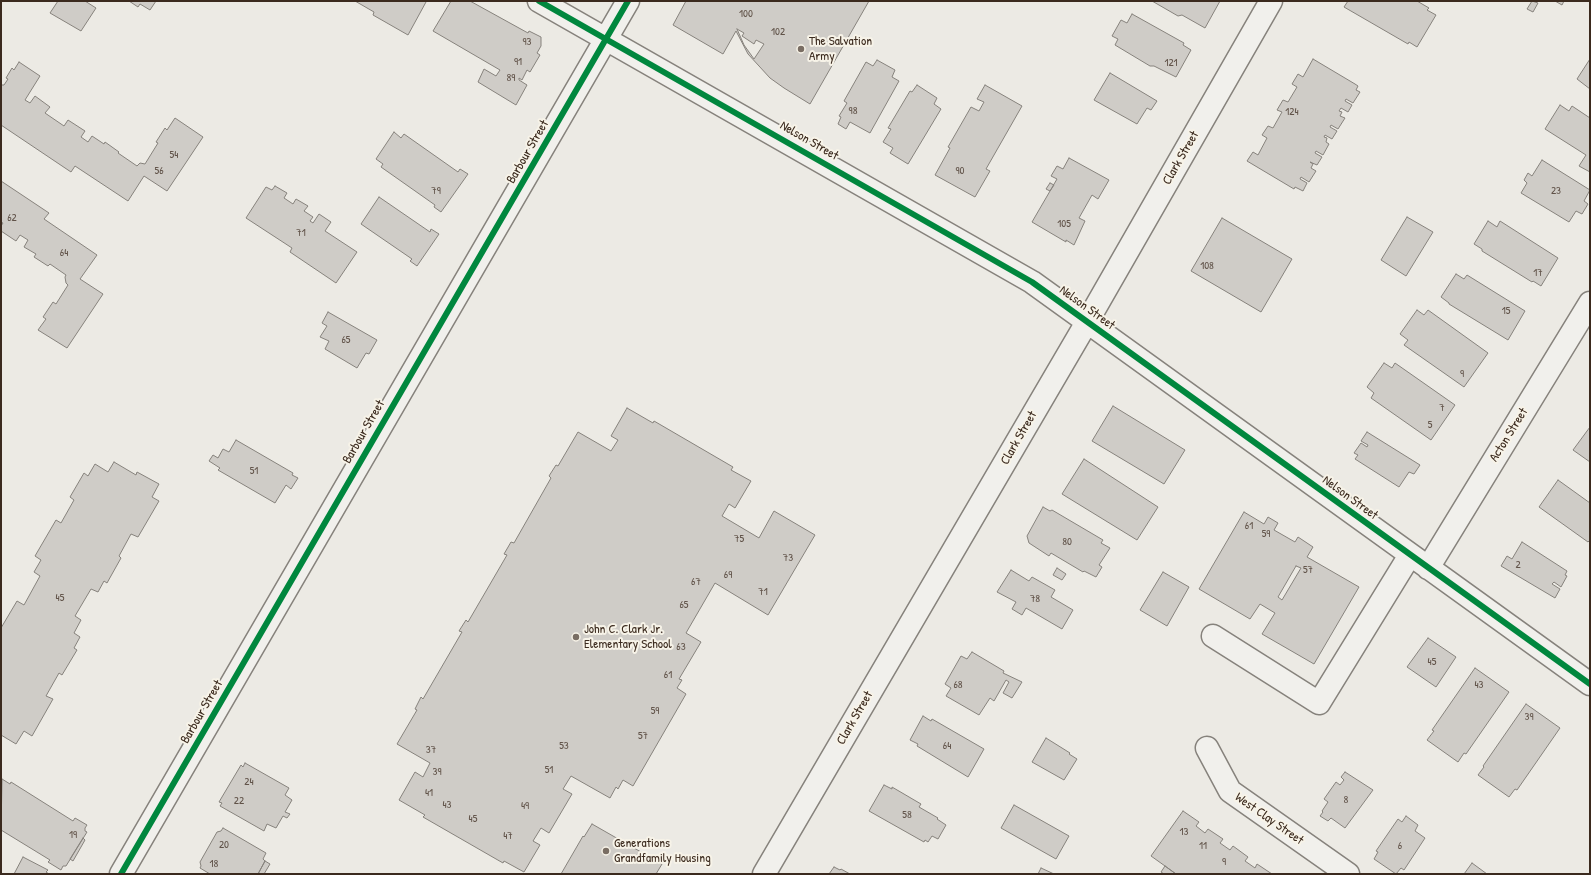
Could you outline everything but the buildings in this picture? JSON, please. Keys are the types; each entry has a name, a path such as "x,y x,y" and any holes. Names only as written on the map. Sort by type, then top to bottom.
{"street":[{"name":"Nelson Street","path":"539,1 1032,282 1590,684"},
{"name":"Barbour Street","path":"121,874 628,1"},
{"name":"Clark Street","path":"764,874 1087,322 1271,1"},
{"name":"Acton Street","path":"1213,636 1319,703 1419,562 1590,303"},
{"name":"West Clay Street","path":"1208,748 1230,791 1348,874"}],"cycle path":[{"path":"539,1 1032,282 1590,684"},
{"path":"121,874 628,1"}],"place":[{"name":"The Salvation Army","path":"801,49"},
{"name":"John C. Clark Jr. Elementary School","path":"576,637"},
{"name":"Generations Grandfamily Housing","path":"606,851"}]}
